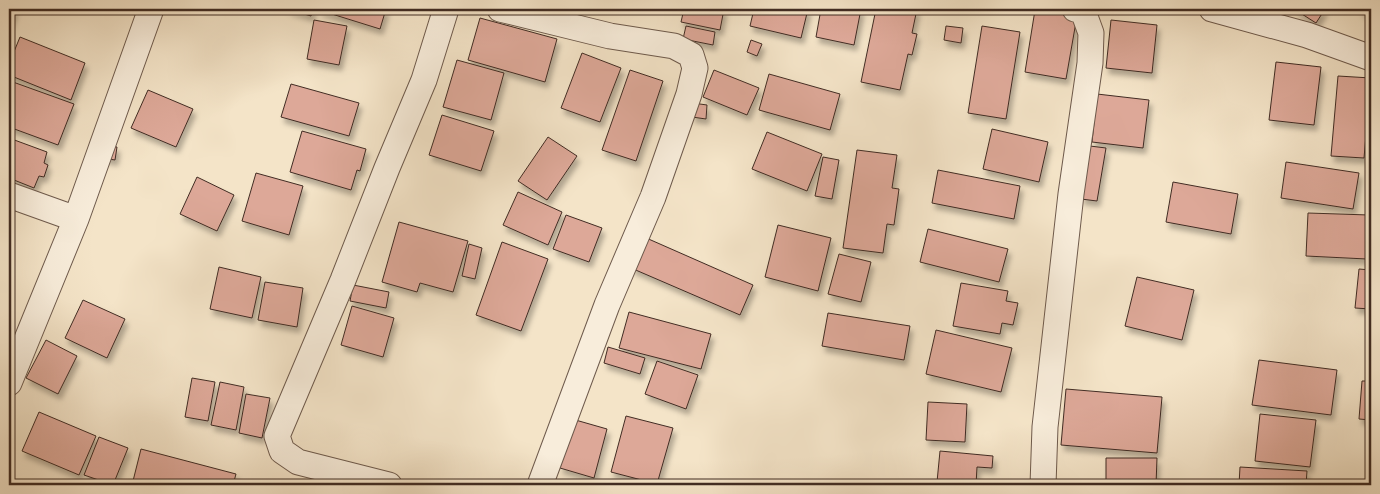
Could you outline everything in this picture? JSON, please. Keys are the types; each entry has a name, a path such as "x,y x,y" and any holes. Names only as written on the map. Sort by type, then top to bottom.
{"street":[{"path":"9,383 76,219 152,9"},
{"path":"389,485 298,462 282,451 277,436 424,80 446,9"},
{"path":"500,9 610,36 674,46 691,55 695,68 689,94 653,197 607,305 540,485"},
{"path":"1212,9 1307,35 1371,58"},
{"path":"1043,485 1046,426 1070,204 1090,63 1091,33 1082,10"},
{"path":"9,195 76,219"}],"building":[{"path":"9,9 15,9 9,25"},
{"path":"287,9 313,9 311,16"},
{"path":"319,9 386,9 380,29"},
{"path":"684,9 724,9 720,30 681,22"},
{"path":"754,9 808,9 801,38 750,26"},
{"path":"821,9 861,9 854,45 816,37"},
{"path":"876,9 917,9 912,33 917,34 912,55 908,54 900,90 861,82"},
{"path":"1294,9 1325,9 1316,23"},
{"path":"1358,9 1371,9 1371,10 1368,15"},
{"path":"1035,10 1077,16 1066,79 1025,72"},
{"path":"480,18 557,39 545,82 468,60"},
{"path":"314,20 347,26 339,65 307,59"},
{"path":"1111,20 1157,25 1152,73 1106,68"},
{"path":"686,26 715,32 713,45 683,39"},
{"path":"946,26 963,28 961,43 944,40"},
{"path":"982,26 1020,32 1006,119 968,113"},
{"path":"20,37 85,63 71,100 9,75 9,64"},
{"path":"751,40 762,44 757,56 747,52"},
{"path":"582,53 621,68 600,122 561,108"},
{"path":"457,60 504,73 491,120 443,107"},
{"path":"1276,62 1321,67 1314,125 1269,120"},
{"path":"630,70 663,81 636,161 602,150"},
{"path":"714,70 759,88 747,115 703,97"},
{"path":"769,74 840,94 830,130 759,110"},
{"path":"1338,76 1371,78 1364,158 1331,156"},
{"path":"13,82 74,104 58,145 9,127 9,94"},
{"path":"291,84 359,103 349,136 281,117"},
{"path":"148,90 193,109 176,147 131,128"},
{"path":"1097,94 1149,100 1143,148 1092,142"},
{"path":"693,103 707,105 706,119 692,117"},
{"path":"442,115 494,131 481,171 429,155"},
{"path":"992,129 1048,142 1039,182 983,169"},
{"path":"302,131 366,149 360,171 357,170 351,190 290,172"},
{"path":"767,132 822,154 807,191 752,169"},
{"path":"548,137 577,156 547,200 518,181"},
{"path":"9,138 47,152 44,163 48,165 44,177 39,176 34,188 9,178"},
{"path":"105,145 117,147 115,160 103,158"},
{"path":"1090,146 1106,148 1097,201 1081,199"},
{"path":"857,150 897,155 892,188 899,189 894,225 887,224 883,253 843,248"},
{"path":"823,157 839,160 832,199 815,196"},
{"path":"1286,162 1359,173 1353,209 1281,198"},
{"path":"938,170 1020,186 1014,219 932,203"},
{"path":"256,173 303,186 289,235 242,221"},
{"path":"197,177 234,195 217,231 180,214"},
{"path":"1173,182 1238,194 1231,234 1166,222"},
{"path":"518,192 562,212 548,245 503,225"},
{"path":"1308,213 1369,215 1367,259 1306,256"},
{"path":"566,215 602,228 589,262 553,249"},
{"path":"399,222 468,241 453,292 420,283 417,292 382,282"},
{"path":"778,225 831,238 818,291 765,277"},
{"path":"928,229 1008,249 999,282 920,262"},
{"path":"644,237 753,285 740,315 631,268"},
{"path":"502,242 548,259 521,331 476,315"},
{"path":"469,244 482,248 475,279 462,276"},
{"path":"839,254 871,262 861,302 828,294"},
{"path":"219,267 261,277 252,318 210,309"},
{"path":"1359,269 1371,270 1371,309 1355,308"},
{"path":"1137,277 1194,290 1182,340 1125,326"},
{"path":"265,282 303,288 297,327 258,320"},
{"path":"961,283 1008,291 1006,301 1018,303 1013,325 1002,323 1000,334 953,326"},
{"path":"353,285 389,292 386,308 350,301"},
{"path":"83,300 125,319 107,358 65,338"},
{"path":"352,306 394,318 383,357 341,345"},
{"path":"629,312 711,334 701,369 619,348"},
{"path":"828,313 910,326 904,360 822,346"},
{"path":"936,330 1012,348 1001,392 926,374"},
{"path":"46,340 77,356 58,394 26,378"},
{"path":"608,347 645,358 640,374 604,363"},
{"path":"1259,360 1337,370 1331,415 1252,405"},
{"path":"657,361 698,375 686,409 645,394"},
{"path":"192,378 215,382 208,421 185,417"},
{"path":"1362,381 1371,381 1371,420 1359,419"},
{"path":"220,382 244,387 236,430 211,425"},
{"path":"1066,389 1162,397 1157,453 1061,445"},
{"path":"246,394 270,398 262,438 239,433"},
{"path":"928,402 967,404 965,442 926,440"},
{"path":"39,412 96,436 79,475 22,451"},
{"path":"1260,414 1316,420 1310,467 1255,461"},
{"path":"626,416 673,428 657,484 611,472"},
{"path":"572,419 607,429 594,478 560,468"},
{"path":"99,437 128,448 113,485 84,475"},
{"path":"141,449 236,474 233,485 132,485"},
{"path":"940,451 993,456 992,468 977,467 976,485 937,482"},
{"path":"1106,458 1157,458 1156,485 1106,485"},
{"path":"1240,467 1307,471 1306,485 1239,485"},
{"path":"1371,482 1371,485 1339,485 1339,483"}]}
